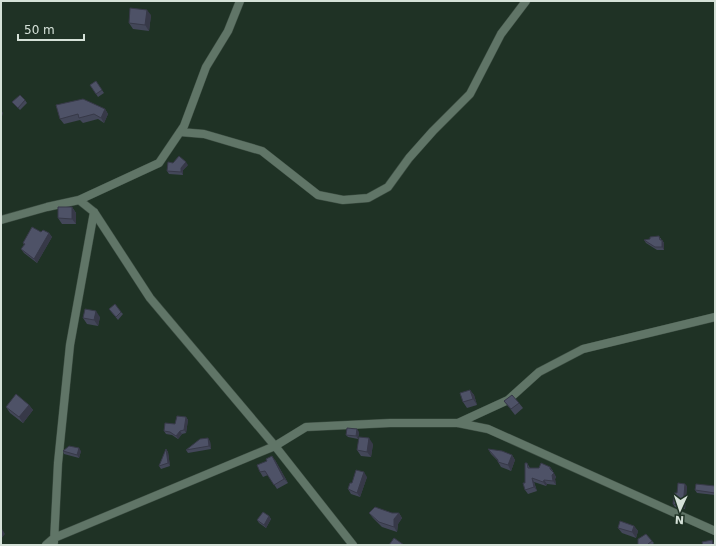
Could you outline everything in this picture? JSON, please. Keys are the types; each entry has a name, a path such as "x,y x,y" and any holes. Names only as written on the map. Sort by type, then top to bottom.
{"street":[{"path":"1,220 79,200 159,163 184,126 206,67 228,31 240,1"},
{"path":"180,132 204,134 262,151 318,195 343,200 368,198 388,187 409,158 433,131 470,94 501,34 526,1"},
{"path":"79,200 94,212 150,298 275,446 353,545"},
{"path":"54,541 58,463 70,344 94,212"},
{"path":"458,423 508,400 539,372 583,350 715,317"},
{"path":"46,545 275,446 306,427 390,423 458,423 488,429 715,531"}],"building":[{"path":"130,8 147,10 145,25 129,23"},
{"path":"96,81 102,90 96,94 90,85"},
{"path":"20,95 25,100 18,108 12,102"},
{"path":"83,99 105,109 101,118 94,114 79,118 78,114 60,119 56,105"},
{"path":"179,156 186,162 181,168 181,172 167,171 168,162 173,163"},
{"path":"58,207 72,207 72,219 58,218"},
{"path":"32,227 41,232 43,230 49,233 34,259 21,249 25,244 23,243"},
{"path":"659,236 660,240 662,240 662,247 655,247 644,240 650,239 650,237"},
{"path":"115,304 121,312 116,317 109,309"},
{"path":"85,309 96,311 94,320 83,318"},
{"path":"470,390 473,399 463,402 460,393"},
{"path":"16,394 29,405 19,417 6,407"},
{"path":"512,395 519,403 511,409 504,401"},
{"path":"177,416 186,417 184,430 180,431 176,436 170,432 164,431 165,423 175,424"},
{"path":"347,428 357,429 356,436 346,435"},
{"path":"359,437 369,438 367,452 357,450"},
{"path":"208,438 209,446 186,450 200,439"},
{"path":"69,446 79,448 77,455 63,451"},
{"path":"166,449 168,463 159,466"},
{"path":"488,449 502,451 512,455 508,465 498,462 498,460"},
{"path":"272,456 284,479 274,485 265,471 260,472 257,465 267,461 266,459"},
{"path":"525,463 527,463 528,468 539,468 541,463 550,467 554,473 552,475 553,481 544,480 543,482 532,478 534,487 525,490 523,483 525,483"},
{"path":"356,470 364,472 357,493 348,489 350,483 352,483"},
{"path":"678,483 685,484 683,506 673,504 674,493 677,493"},
{"path":"696,484 715,486 715,493 695,490"},
{"path":"375,507 392,513 399,513 394,519 394,527 379,522 369,513"},
{"path":"263,512 269,516 264,525 257,520"},
{"path":"620,521 634,526 632,532 618,528"},
{"path":"646,534 652,541 648,544 650,545 638,545 638,539"},
{"path":"394,538 404,545 389,545"},
{"path":"712,540 713,545 703,545 702,542"}]}
